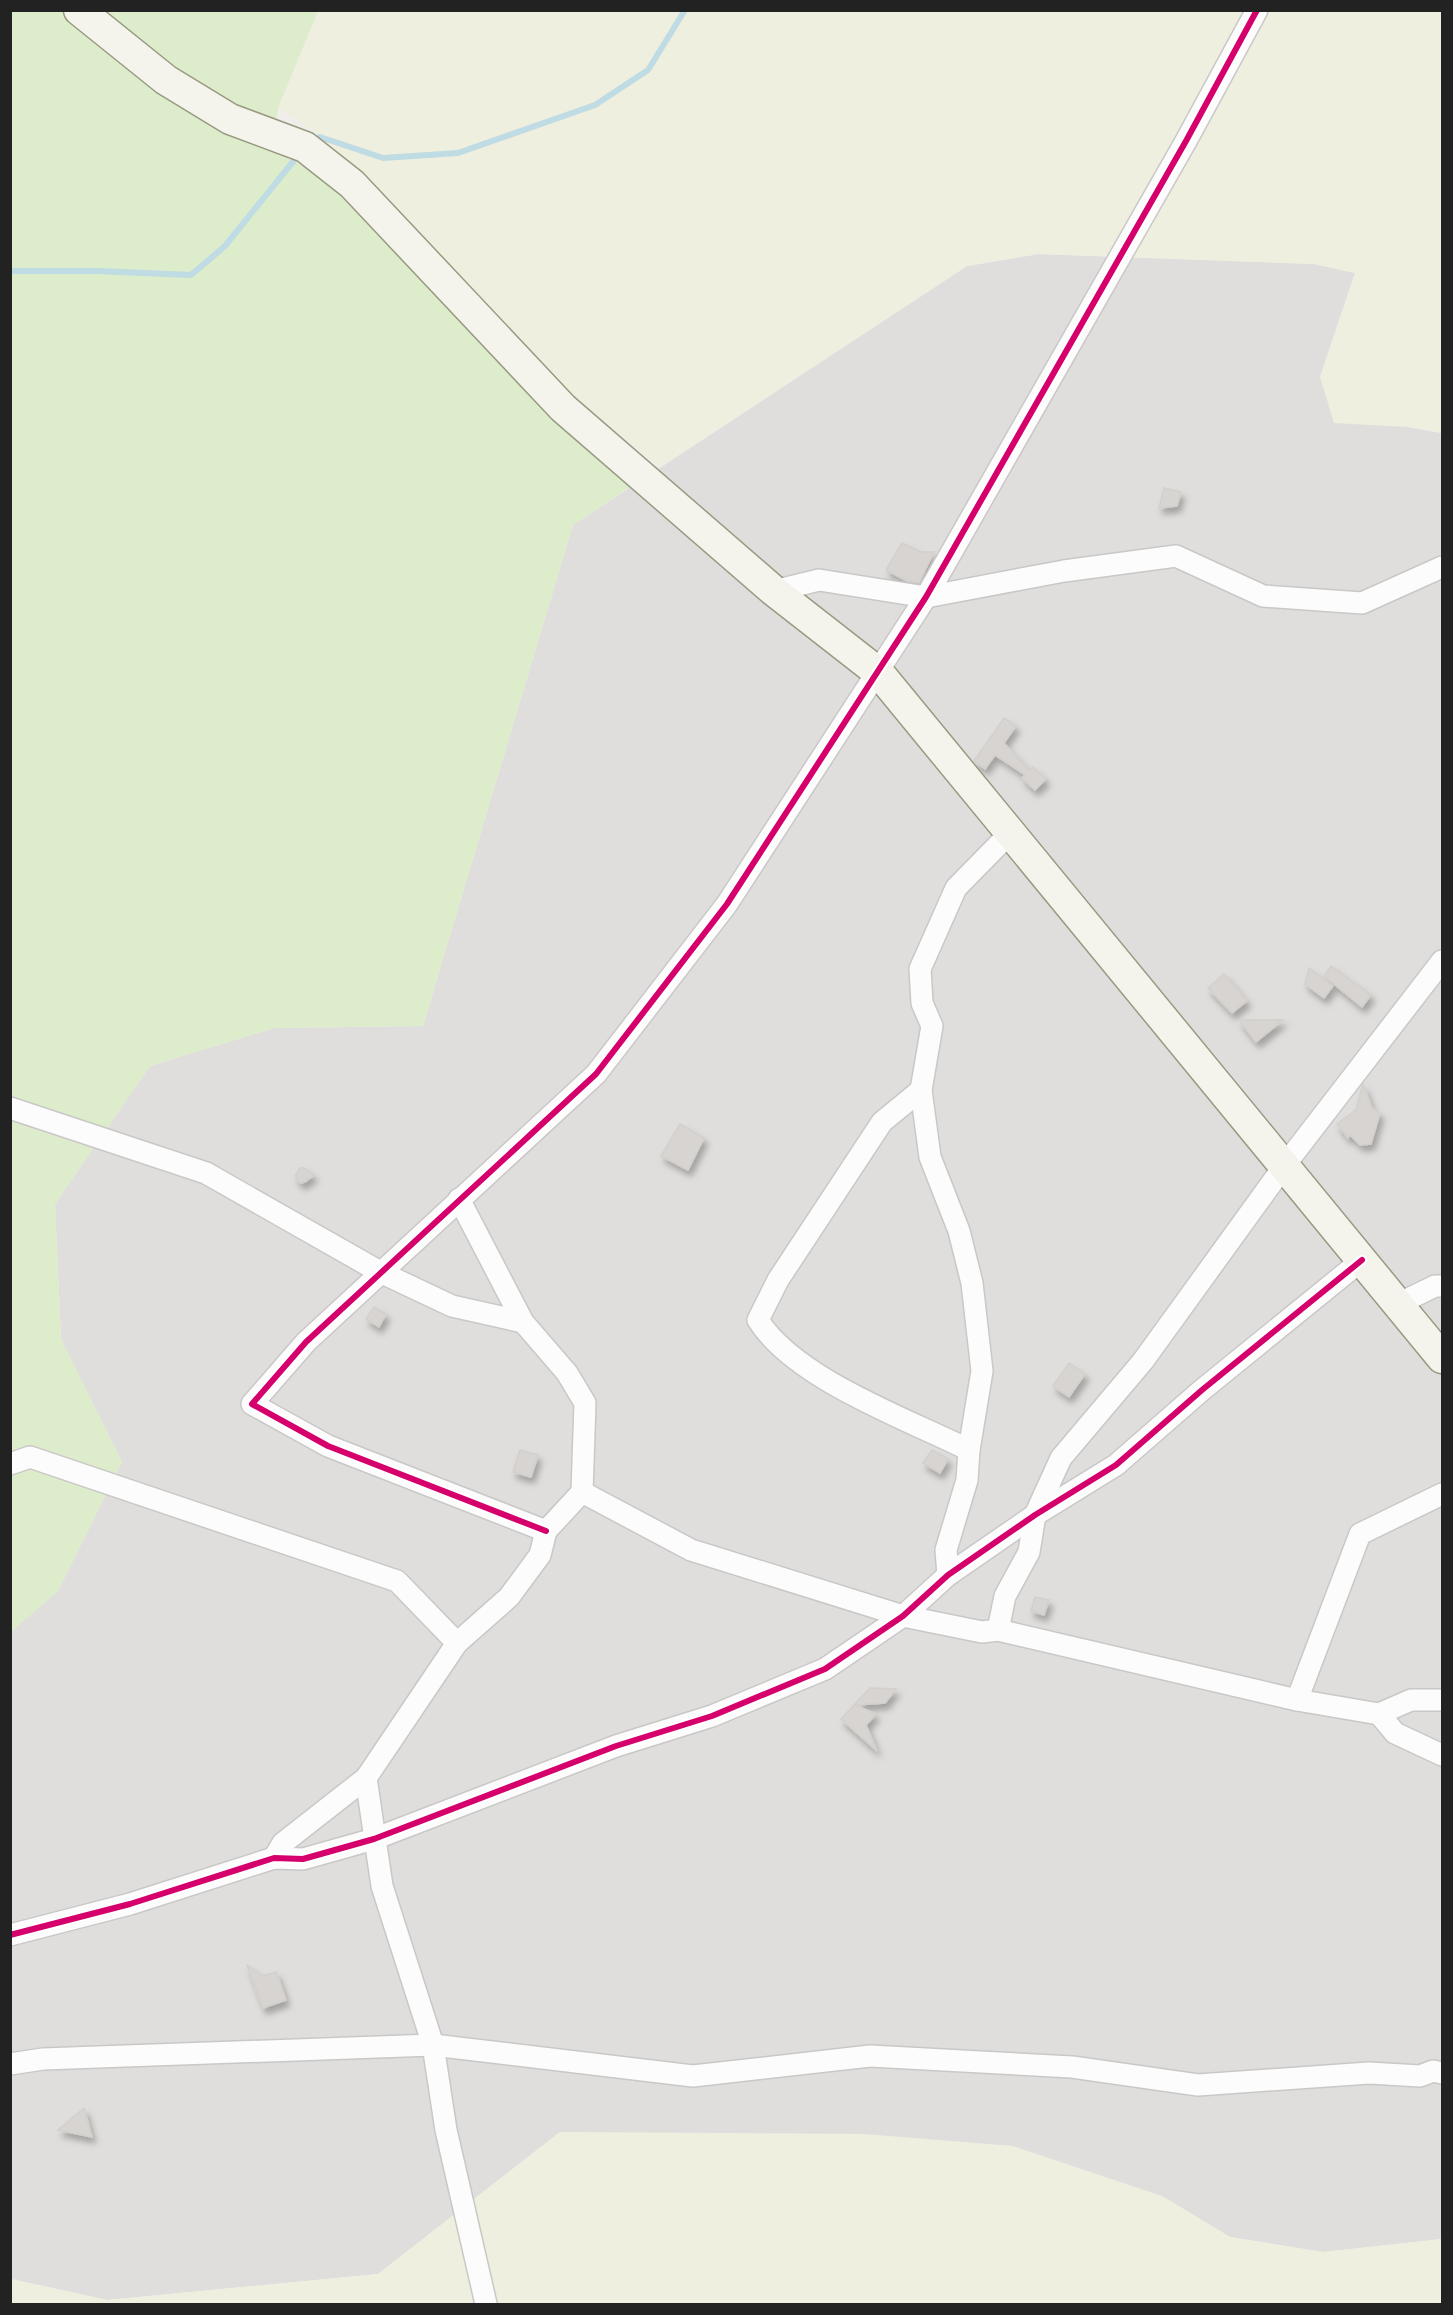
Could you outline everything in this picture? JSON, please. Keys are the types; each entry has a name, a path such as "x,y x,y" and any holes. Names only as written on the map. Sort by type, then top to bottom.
{"main road":[{"path":"79,10 166,80 230,119 305,147 352,184 563,408 774,591 879,673 1443,1358"}],"street":[{"path":"546,1531 328,1446 252,1404 306,1342 596,1074 727,904 879,673 926,597 1186,141 1257,10"},
{"path":"774,591 819,580 926,597 1064,571 1176,556 1263,596 1362,603 1443,567"},
{"path":"948,1575 946,1550 967,1480 969,1450 982,1371 972,1283 959,1232 930,1157 921,1090 932,1026 922,1003 920,969 956,888 1010,833"},
{"path":"998,1630 1005,1596 1029,1552 1035,1515 1061,1458 1143,1361 1284,1166 1443,961"},
{"path":"921,1090 882,1122 778,1280 758,1320 766,1333 812,1373 969,1450"},
{"path":"10,1108 206,1173 380,1272 452,1306 523,1322"},
{"path":"274,1858 283,1843 366,1778 457,1643 509,1597 540,1555 546,1531 582,1492 585,1403 567,1373 523,1322 459,1199"},
{"path":"10,1935 130,1904 274,1858 303,1859 374,1839 616,1746 712,1716 825,1669 903,1616 948,1575 1035,1515 1116,1465 1202,1390 1362,1260"},
{"path":"1398,1304 1435,1286 1443,1286"},
{"path":"10,1464 30,1457 397,1581 457,1643"},
{"path":"582,1492 691,1550 903,1616 982,1632 998,1630 1297,1700 1378,1714 1411,1700 1443,1700"},
{"path":"1297,1700 1360,1534 1443,1494"},
{"path":"1378,1714 1395,1733 1443,1755"},
{"path":"366,1778 382,1886 433,2045 446,2130 486,2304"},
{"path":"10,2064 43,2059 433,2045 693,2076 870,2056 1072,2067 1198,2085 1369,2073 1420,2076 1433,2072 1443,2073"}],"shaded area":[{"path":"1039,254 1314,264 1355,273 1320,377 1408,427 1442,433 1442,2239 1323,2252 1230,2237 1162,2196 560,2132 378,2274 107,2300 11,2279 10,1632 58,1591 122,1462 61,1339 55,1204 150,1066 274,1028 423,1026 573,525 967,266"}],"green space":[{"path":"11,11 318,11 278,108 274,151 338,185 554,414 630,487 573,525 423,1026 274,1028 150,1066 55,1204 61,1339 122,1462 58,1591 11,1632"},
{"path":"318,11 1442,11 1442,433 1408,427 1334,423 1320,377 1355,273 1314,264 1039,254 967,266 660,467 569,393 311,129 278,108"},
{"path":"560,2132 864,2134 1013,2146 1162,2196 1230,2237 1323,2252 1442,2239 1442,2304 11,2304 11,2279 107,2300 378,2274"}],"building":[{"path":"1164,488 1181,492 1177,506 1159,508"},
{"path":"902,543 921,552 934,552 919,583 907,581 886,570"},
{"path":"1004,718 1016,726 1004,743 1029,771 1033,767 1046,779 1035,790 1022,778 1025,775 995,755 985,769 974,761"},
{"path":"1331,966 1371,995 1362,1007 1324,976"},
{"path":"1309,968 1333,986 1324,998 1305,984"},
{"path":"1224,974 1247,1001 1232,1013 1208,988"},
{"path":"1239,1020 1283,1020 1256,1042"},
{"path":"1363,1084 1372,1108 1380,1113 1371,1144 1360,1145 1350,1135 1348,1138 1337,1124 1356,1110"},
{"path":"680,1124 704,1138 688,1170 661,1156"},
{"path":"300,1168 314,1175 300,1183 295,1176"},
{"path":"374,1307 386,1314 379,1327 366,1319"},
{"path":"1069,1363 1085,1374 1069,1397 1053,1386"},
{"path":"520,1450 538,1455 531,1477 513,1472"},
{"path":"932,1450 948,1459 940,1473 923,1463"},
{"path":"1035,1597 1049,1600 1044,1615 1031,1611"},
{"path":"870,1688 896,1689 885,1703 855,1705 876,1714 866,1725 877,1751 841,1719"},
{"path":"247,1965 263,1976 276,1972 286,2000 263,2008"},
{"path":"84,2108 92,2137 58,2130"}],"waterway":[{"path":"312,142 320,137 383,158 458,153 595,105 648,70 685,10"},
{"path":"10,271 97,271 191,275 225,246 300,153"}],"cycle path":[{"path":"546,1531 328,1446 252,1404 306,1342 596,1074 727,904 926,597 1186,141 1257,10"},
{"path":"10,1935 130,1904 274,1858 303,1859 374,1839 616,1746 712,1716 825,1669 903,1616 948,1575 1035,1515 1116,1465 1202,1390 1362,1260"}]}
